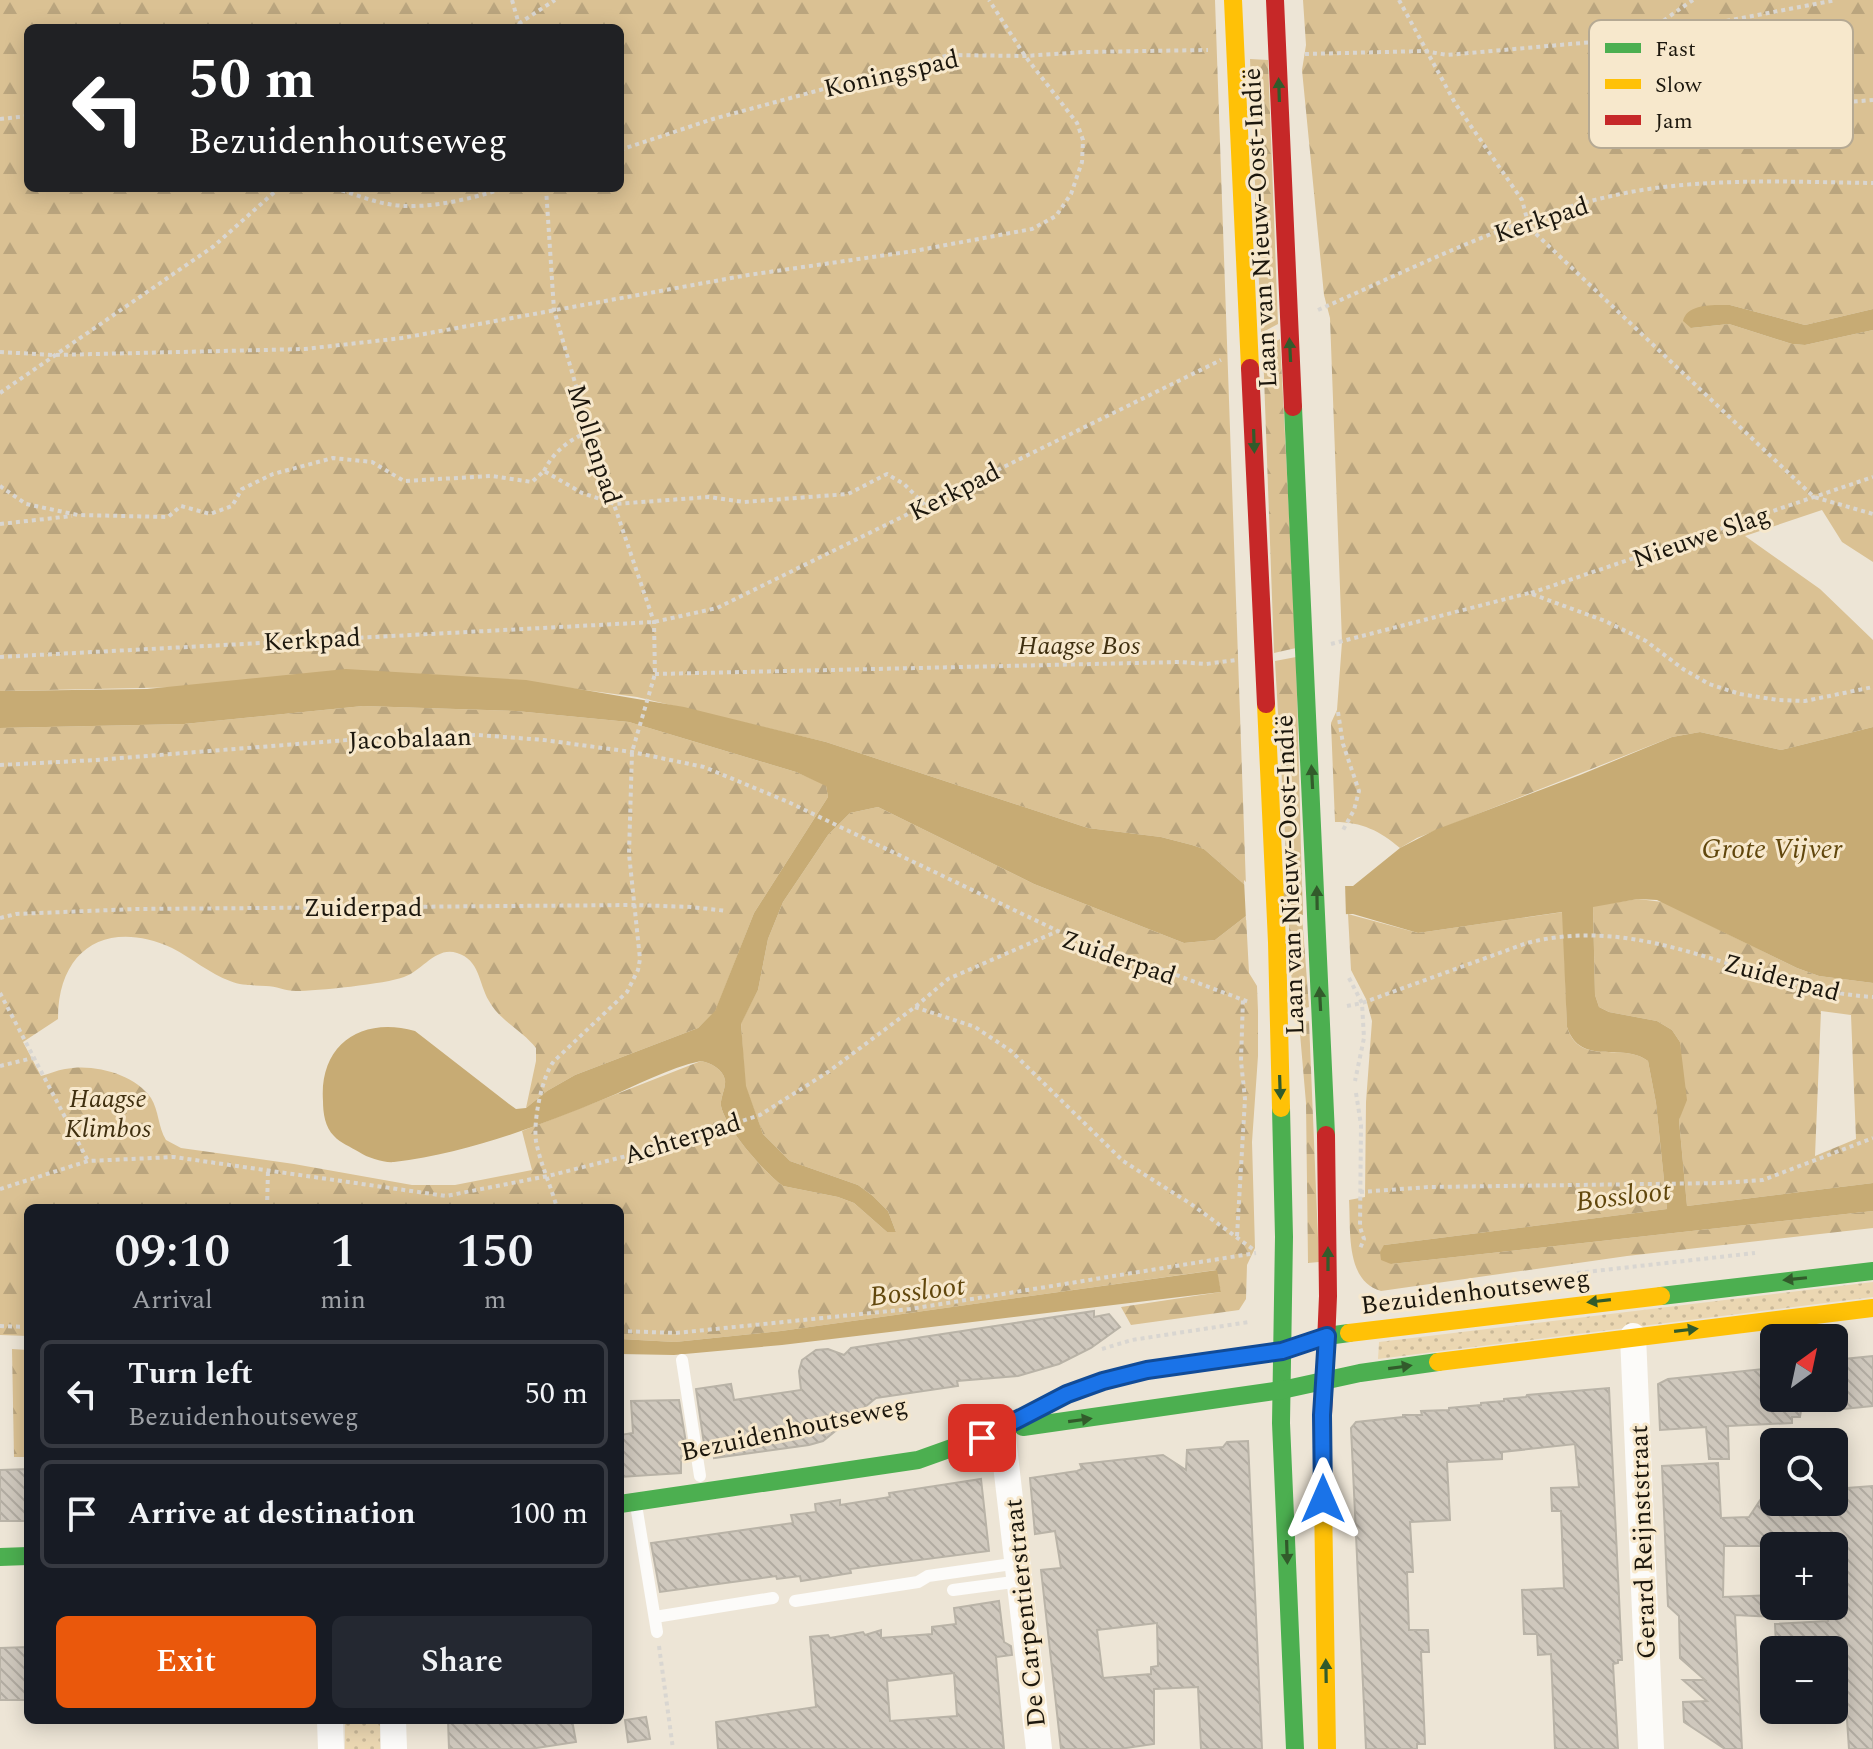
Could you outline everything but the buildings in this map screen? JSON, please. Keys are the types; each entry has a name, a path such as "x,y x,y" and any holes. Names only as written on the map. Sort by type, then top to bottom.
{"main road":[{"name":"Laan van Nieuw-Oost-Indië","path":"1233,0 1277,942 1283,1194 1282,1390 1295,1749"},
{"name":"Laan van Nieuw-Oost-Indië","path":"1275,0 1327,1153 1327,1336 1322,1427 1327,1749"},
{"name":"Bezuidenhoutseweg","path":"628,1503 918,1460 1002,1430 1067,1394 1103,1381 1147,1370 1282,1351 1327,1336 1873,1271"},
{"name":"Bezuidenhoutseweg","path":"1002,1430 1282,1390 1360,1373 1873,1308"},
{"path":"0,1557 24,1556"}],"street":[{"name":"Gerard Reijnststraat","path":"1633,1336 1651,1749"},
{"name":"De Carpentierstraat","path":"1002,1430 1039,1749"},
{"path":"330,1724 331,1749"},
{"path":"393,1724 394,1749"}],"lane":[{"path":"682,1360 700,1476"},
{"path":"628,1503 657,1632"},
{"path":"953,1590 1020,1572"},
{"path":"795,1601 918,1582 928,1576 1020,1572"},
{"path":"655,1617 773,1598"}],"path":[{"path":"512,0 520,24"},
{"path":"521,24 555,0"},
{"path":"0,352 54,355 305,349 402,338 748,275 914,251 1032,229 1046,223 1064,206 1076,184 1082,162 1083,140 1077,123 1025,56 989,0"},
{"path":"1399,0 1455,103 1522,200 1535,233 1814,497 1873,514"},
{"path":"1664,20 1693,0"},
{"path":"1732,20 1836,0"},
{"path":"1300,54 1425,51 1447,55 1589,42"},
{"name":"Koningspad","path":"624,149 713,119 949,55 1025,56 1219,50"},
{"path":"1853,102 1873,100"},
{"path":"0,119 24,116"},
{"name":"Kerkpad","path":"1289,325 1527,219 1576,204 1642,190 1712,183 1873,183"},
{"path":"0,393 214,246 275,192"},
{"path":"348,192 388,204 403,205 460,202 492,192"},
{"name":"Mollenpad","path":"546,192 554,310 589,431 654,622 655,674 632,752 629,854 640,959 636,976 622,998 550,1065 539,1102 536,1139 548,1176"},
{"name":"Kerkpad","path":"0,657 654,622 732,602 1251,346"},
{"path":"0,524 78,515 168,517 181,506 210,514 232,506 242,489 273,474 333,458 372,462 404,481 492,476 532,482 565,444 589,431"},
{"path":"544,471 582,493 615,504 709,497 744,502 848,494 887,474 904,484 925,505"},
{"name":"Nieuwe Slag","path":"1529,593 1873,477"},
{"path":"0,486 26,504 78,515"},
{"path":"1337,710 1343,744 1359,791 1354,810 1337,842"},
{"name":"Jacobalaan","path":"0,765 373,738 478,735 632,752 704,767 810,812 1058,931"},
{"name":"Zuiderpad","path":"0,918 16,914 135,909 635,905 727,911"},
{"name":"Zuiderpad","path":"915,1007 948,979 1058,931 1243,999 1241,1061 1245,1099 1237,1238"},
{"name":"Zuiderpad","path":"1873,997 1812,990 1632,937 1598,934 1563,936 1527,943 1362,1003 1364,1047 1355,1079 1361,1125 1360,1192 1429,1187 1660,1185 1763,1180 1873,1138"},
{"path":"0,993 88,1161"},
{"path":"624,1331 676,1333 910,1309 1258,1253 1123,1161 1011,1051 975,1027 915,1007"},
{"name":"Achterpad","path":"0,1189 88,1161 174,1157 446,1196 548,1176 662,1147 760,1115 828,1072 915,1007"},
{"path":"0,1066 34,1058"},
{"path":"267,1204 268,1170"},
{"path":"548,1176 556,1204"},
{"path":"1092,1353 1132,1340 1251,1321"},
{"path":"0,1326 24,1327"},
{"path":"657,1632 673,1749"}],"shaded area":[{"path":"1873,1282 1873,1297 1378,1359 1379,1342"},
{"path":"345,1724 380,1724 380,1749 345,1749"}],"green space":[{"name":"Haagse Bos","path":"0,0 1215,0 1246,886 1204,849 1161,837 1088,828 826,742 637,697 509,680 0,691"},
{"path":"1303,0 1873,0 1873,309 1805,325 1730,305 1691,328 1729,324 1792,344 1805,345 1873,330 1873,562 1842,542 1822,510 1745,536 1820,589 1873,640 1873,727 1781,750 1700,732 1672,737 1417,838 1400,848 1370,829 1335,822 1331,723 1337,710 1342,642 1330,318 1324,295 1302,70 1306,45"},
{"path":"1250,59 1268,60 1278,324 1261,333"},
{"path":"1280,339 1296,648 1274,653 1263,349"},
{"path":"1296,657 1302,887 1288,887 1275,661"},
{"name":"Haagse Klimbos","path":"363,706 516,711 629,722 796,772 826,785 828,797 754,913 715,1012 698,1028 575,1075 526,1108 536,1048 494,1008 470,961 465,956 449,952 436,956 411,974 395,980 296,991 234,983 172,948 149,940 127,937 108,939 91,946 77,958 67,974 60,994 58,1019 23,1042 41,1076 88,1068 112,1072 135,1082 151,1098 166,1140 181,1148 412,1185 455,1185 532,1170 522,1131 701,1061 712,1065 724,1076 721,1106 724,1115 756,1161 775,1179 783,1186 854,1203 887,1232 896,1232 888,1211 873,1196 858,1185 790,1161 763,1134 745,1085 741,1023 758,990 768,939 783,902 828,835 850,813 878,807 1034,884 1184,943 1215,940 1246,916 1249,973 1257,986 1258,1056 1252,1142 1255,1248 1247,1265 1246,1299 1239,1310 1131,1325 1121,1307 1221,1292 1216,1270 781,1331 675,1342 624,1339 624,1204 24,1204 24,1336 0,1335 0,728 184,724"},
{"path":"1638,899 1663,902 1797,968 1819,976 1873,983 1873,1183 1687,1206 1679,1120 1683,1106 1680,1042 1672,1030 1657,1021 1609,1012 1599,1007 1595,995 1593,906","holes":["1821,1011 1851,1015 1856,1139 1815,1156"]},
{"path":"1563,912 1567,1027 1581,1047 1591,1051 1638,1055 1648,1061 1656,1103 1667,1209 1384,1245 1391,1264 1873,1211 1873,1228 1627,1256 1381,1291 1361,1277 1352,1253 1349,1200 1365,1197 1366,1102 1372,1021 1366,999 1351,970 1348,914 1418,933"},
{"path":"1289,915 1302,915 1309,1007 1298,1010 1289,964"},
{"path":"1309,1021 1319,1262 1308,1263 1306,1103 1299,1022"},
{"path":"12,1349 24,1350 24,1457 14,1457"}],"water":[{"path":"1730,305 1805,325 1873,309 1873,330 1805,345 1792,344 1729,324 1691,328 1683,321 1696,308"},
{"name":"Grote Vijver","path":"346,669 526,680 684,707 826,742 1088,828 1161,837 1192,845 1204,849 1246,886 1353,886 1400,848 1435,830 1672,737 1700,732 1781,750 1873,727 1873,983 1819,976 1797,968 1657,900 1638,899 1593,907 1595,995 1599,1007 1609,1012 1657,1021 1672,1030 1680,1042 1687,1100 1679,1120 1687,1206 1873,1183 1873,1211 1391,1264 1381,1260 1380,1252 1384,1245 1667,1209 1656,1103 1648,1061 1638,1055 1592,1051 1582,1047 1567,1027 1562,912 1418,933 1353,914 1246,916 1215,940 1184,943 1034,884 878,807 850,813 828,835 783,902 768,939 758,990 741,1024 746,1086 763,1134 790,1161 858,1185 873,1196 888,1211 896,1232 887,1232 854,1203 783,1186 775,1179 756,1161 724,1115 721,1100 724,1076 712,1065 701,1061 501,1138 421,1158 386,1162 371,1158 336,1138 328,1128 324,1115 324,1081 328,1064 336,1050 348,1039 378,1028 396,1027 415,1031 516,1109 526,1108 575,1075 698,1028 715,1011 754,913 828,797 826,786 796,772 629,722 516,711 363,706 184,724 0,728 0,691 147,689"},
{"path":"1217,1270 1221,1292 782,1345 674,1355 624,1354 624,1339 675,1342 781,1331"}],"pier":[{"path":"1244,880 1247,883 1288,883 1272,919 1246,920"},
{"path":"1345,882 1346,918 1303,918 1302,883"}],"traffic: fast":[{"path":"1293,407 1326,1135"},
{"path":"1281,1108 1284,1237 1281,1423 1295,1749"},
{"path":"1661,1296 1873,1271"},
{"path":"624,1503 918,1460 1002,1430 1067,1394 1103,1381 1147,1370 1282,1351 1327,1336 1349,1333"},
{"path":"1023,1427 1282,1390 1360,1373 1438,1362"},
{"path":"0,1557 24,1556"}],"traffic: slow":[{"path":"1233,0 1250,368"},
{"path":"1266,704 1281,1108"},
{"path":"1349,1333 1661,1296"},
{"path":"1438,1362 1873,1308"},
{"path":"1322,1437 1327,1749"}],"traffic: jam":[{"path":"1275,0 1293,407"},
{"path":"1250,368 1266,704"},
{"path":"1322,1437 1328,1296 1326,1135"}],"route":[{"path":"982,1438 1067,1394 1103,1381 1147,1370 1282,1351 1327,1336 1322,1415 1323,1499"}],"water label":[{"name":"Bossloot","path":"1623,1195"},
{"name":"Bossloot","path":"917,1290"}]}
